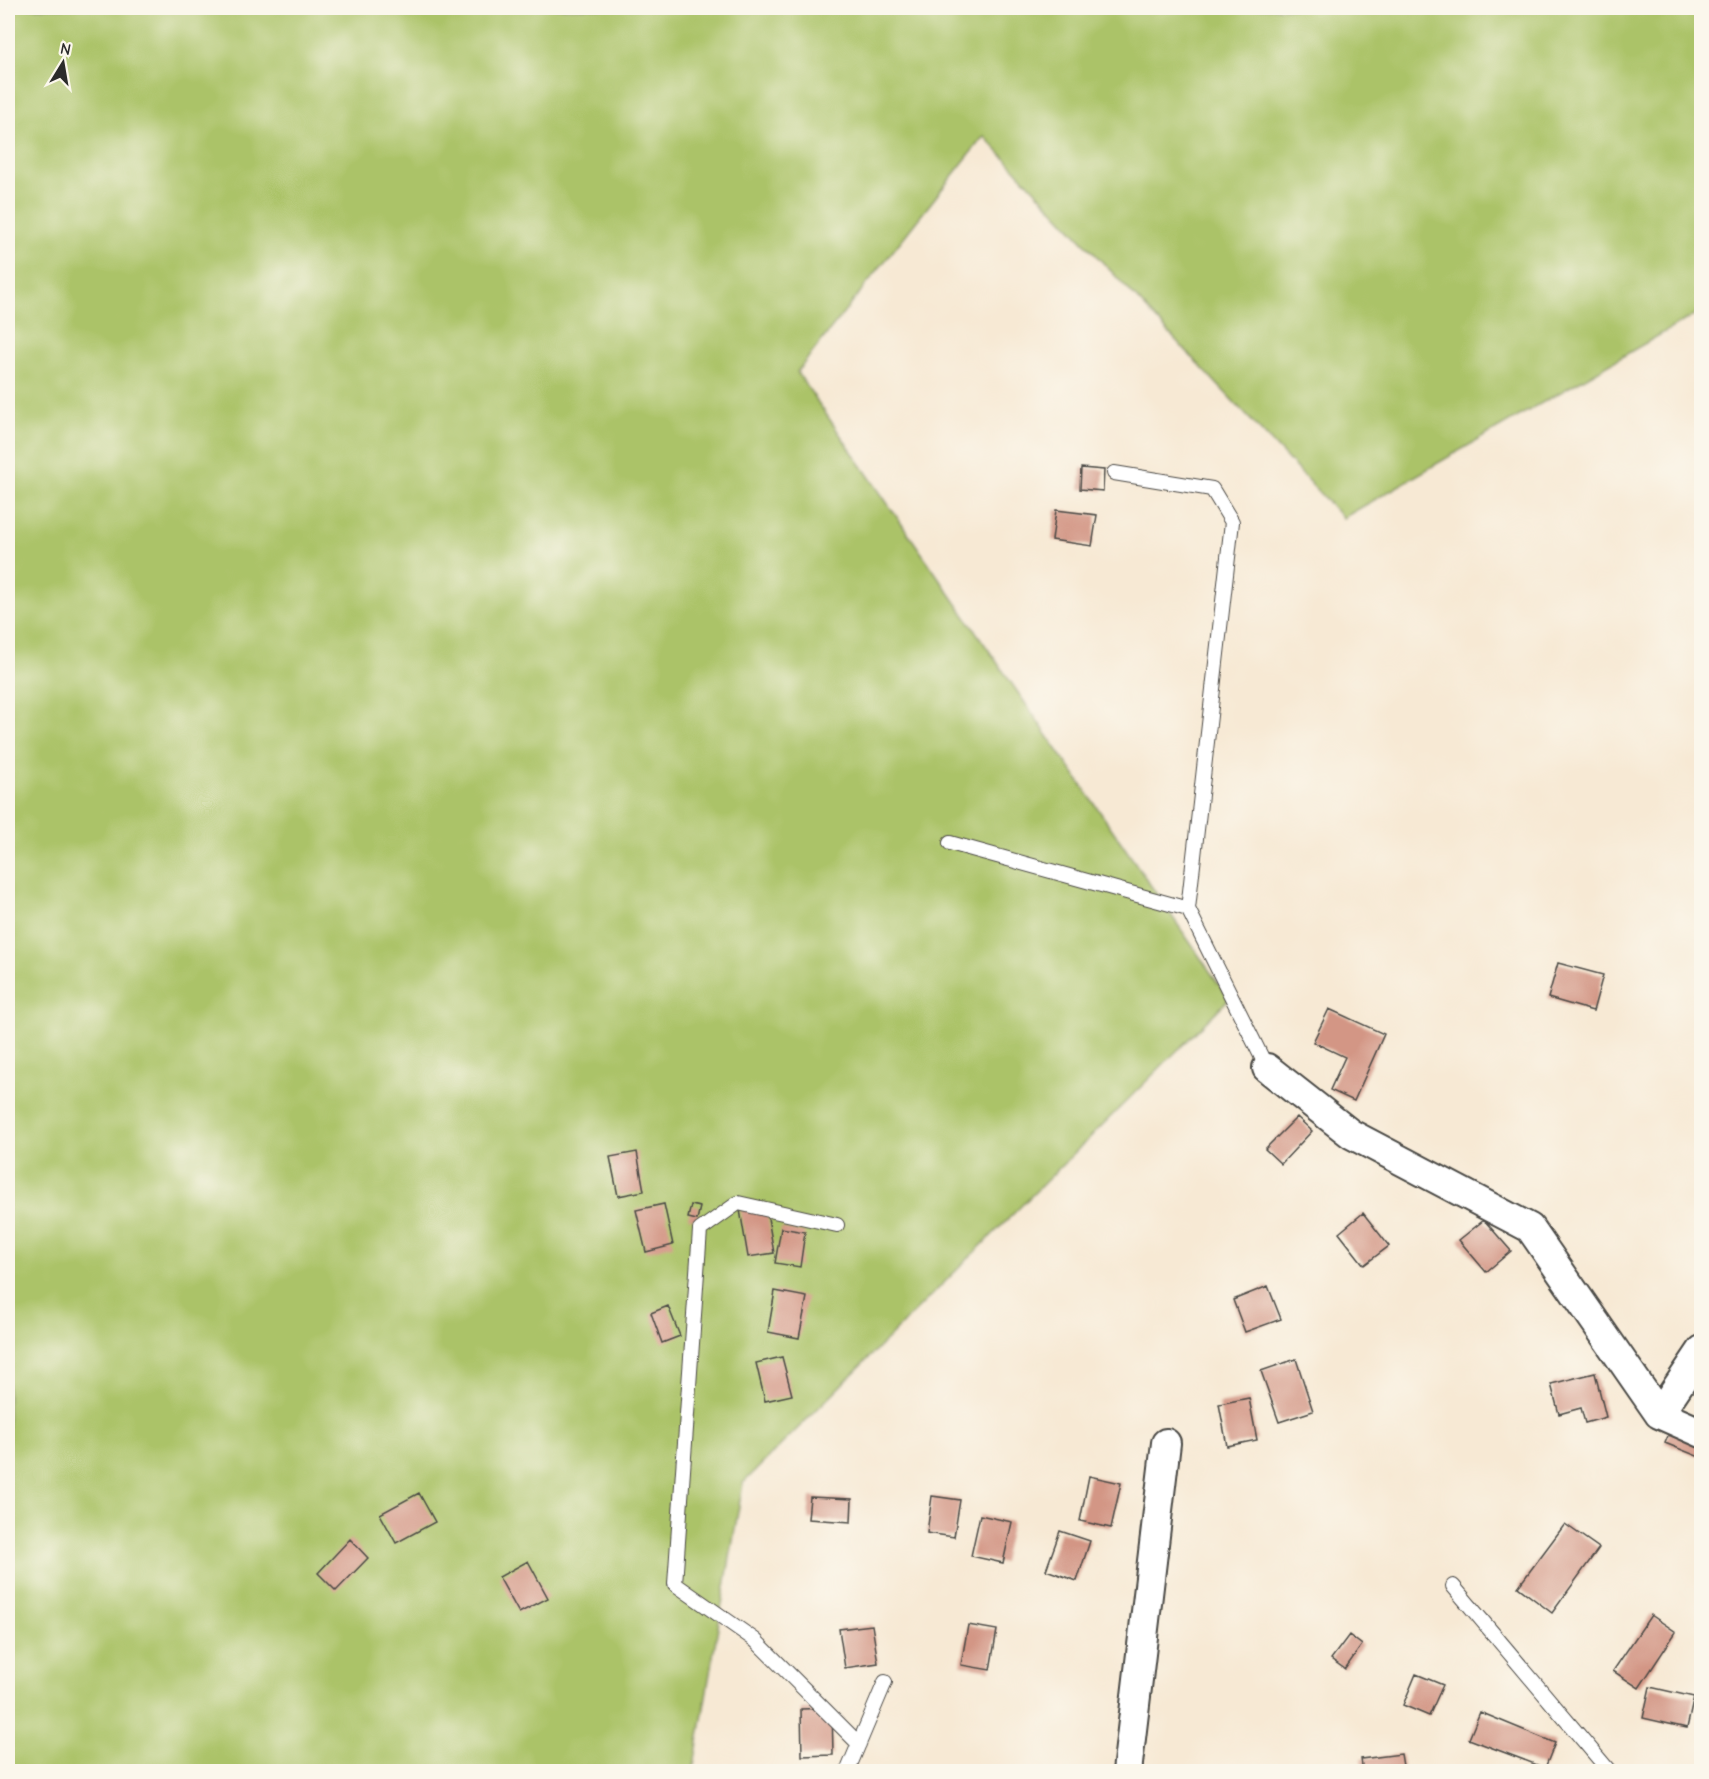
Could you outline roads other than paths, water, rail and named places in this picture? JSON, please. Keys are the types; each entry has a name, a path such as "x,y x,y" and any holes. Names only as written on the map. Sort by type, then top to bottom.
{"street":[{"path":"1267,1068 1351,1134 1530,1228 1659,1414 1701,1433"},
{"path":"1659,1414 1701,1350"},
{"path":"1127,1772 1166,1443"}],"lane":[{"path":"1114,473 1212,489 1232,522 1188,909 1267,1068"},
{"path":"950,843 1188,909"},
{"path":"837,1225 738,1203 700,1230 675,1584 755,1640 859,1744"},
{"path":"1453,1586 1610,1772"},
{"path":"847,1772 885,1682"}]}
